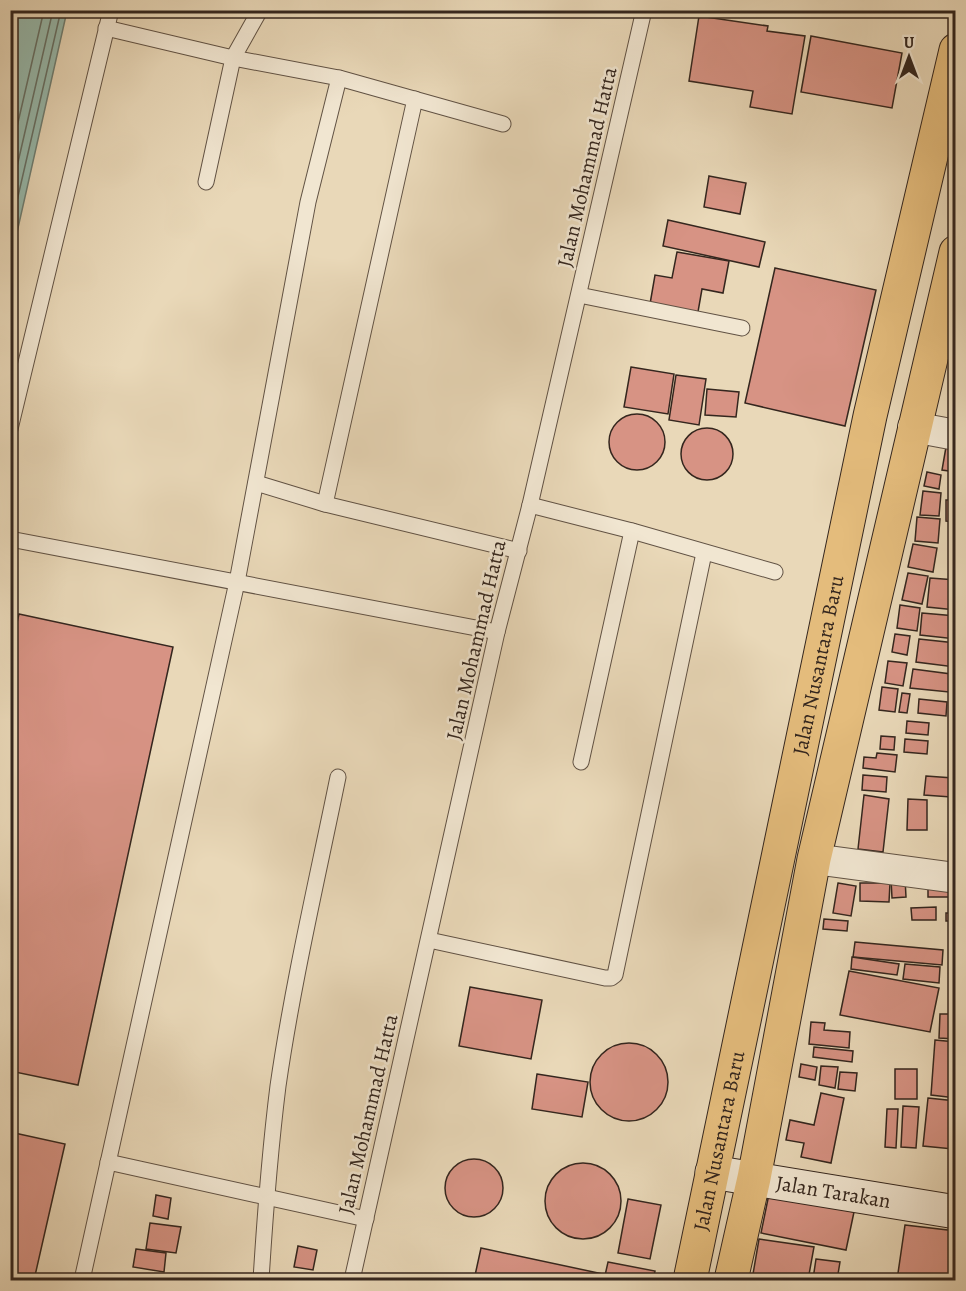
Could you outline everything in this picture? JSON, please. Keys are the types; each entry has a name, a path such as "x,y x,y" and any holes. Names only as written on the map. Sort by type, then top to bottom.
{"highway":[{"name":"Jalan Nusantara Baru","path":"690,1281 870,416 956,50"},
{"name":"Jalan Nusantara Baru","path":"730,1281 754,1178 814,859 956,252"}],"main road":[{"name":"Jalan Tarakan","path":"712,1172 956,1212"}],"street":[{"path":"914,427 956,435"},
{"path":"814,859 956,878"}],"lane":[{"path":"10,429 111,10"},
{"path":"206,182 233,58 260,10"},
{"name":"Jalan Mohammad Hatta","path":"352,1281 497,632 519,551 644,10"},
{"path":"106,28 233,58 339,78 503,124"},
{"path":"82,1281 237,582 308,202 339,78"},
{"path":"325,504 415,99"},
{"path":"579,295 742,328"},
{"path":"256,483 325,504 519,551"},
{"path":"530,504 775,572"},
{"path":"581,762 632,531"},
{"path":"10,538 497,632"},
{"path":"429,940 605,978 615,975 704,553"},
{"path":"261,1281 266,1197 279,1085 294,990 338,777"},
{"path":"108,1162 366,1219"}],"water":[{"path":"10,11 67,11 11,259"}],"building":[{"path":"699,16 768,26 767,31 805,36 792,114 750,107 753,91 689,81"},
{"path":"811,36 902,53 892,108 801,92"},
{"path":"709,176 746,183 740,214 704,207"},
{"path":"668,220 765,242 759,267 663,246"},
{"path":"677,252 729,261 723,293 702,289 698,312 650,304 655,275 672,278"},
{"path":"775,268 876,290 845,426 745,403"},
{"path":"631,367 674,374 668,414 624,407"},
{"path":"676,375 706,379 699,425 669,420"},
{"path":"707,389 739,392 736,417 705,415"},
{"path":"631,414 643,414 653,418 661,426 665,442 661,458 653,466 643,470 631,470 621,466 613,458 609,448 609,436 613,426 621,418"},
{"path":"702,428 712,428 726,435 733,454 726,473 712,480 702,480 692,476 685,469 681,459 681,449 685,439 692,432"},
{"path":"946,447 956,449 956,472 942,470"},
{"path":"927,472 941,475 939,489 924,486"},
{"path":"923,491 941,493 939,516 920,515"},
{"path":"946,500 956,500 956,522 946,521"},
{"path":"917,517 940,519 938,543 915,541"},
{"path":"913,544 937,548 933,572 908,567"},
{"path":"908,573 928,576 922,604 902,600"},
{"path":"930,578 956,580 956,610 927,607"},
{"path":"900,605 920,608 917,631 897,628"},
{"path":"922,613 956,616 956,639 920,635"},
{"path":"19,614 173,647 78,1085 10,1071 10,652"},
{"path":"895,634 910,636 907,655 892,652"},
{"path":"919,639 956,643 955,667 916,662"},
{"path":"888,661 907,663 903,686 885,683"},
{"path":"913,669 951,674 949,692 910,688"},
{"path":"882,687 898,689 895,712 879,710"},
{"path":"902,693 910,694 907,713 899,712"},
{"path":"919,699 947,702 946,716 918,713"},
{"path":"907,721 929,723 928,735 906,733"},
{"path":"881,736 895,737 894,750 880,749"},
{"path":"905,739 928,741 927,754 904,752"},
{"path":"950,747 956,747 956,775 949,774"},
{"path":"877,753 897,755 895,772 863,768 864,757 876,758"},
{"path":"863,775 887,777 886,792 862,790"},
{"path":"926,776 953,778 951,797 924,795"},
{"path":"864,795 889,799 883,852 858,849"},
{"path":"908,799 927,800 927,830 907,830"},
{"path":"905,878 906,897 892,898 891,879"},
{"path":"838,883 856,886 851,916 833,913"},
{"path":"860,883 890,883 889,902 860,901"},
{"path":"928,883 949,883 949,897 928,897"},
{"path":"936,907 936,920 912,920 911,908"},
{"path":"946,913 956,913 956,921 946,921"},
{"path":"824,919 848,921 847,931 823,929"},
{"path":"855,942 943,950 942,965 853,957"},
{"path":"852,957 899,964 897,975 851,969"},
{"path":"905,964 940,967 939,983 903,979"},
{"path":"849,971 939,988 930,1032 840,1015"},
{"path":"470,987 542,1000 531,1059 459,1046"},
{"path":"940,1014 956,1014 956,1039 939,1038"},
{"path":"811,1022 825,1023 824,1030 850,1032 849,1048 809,1044"},
{"path":"935,1040 956,1042 956,1098 931,1095"},
{"path":"629,1043 644,1046 656,1055 665,1067 668,1082 665,1097 656,1109 644,1118 629,1121 614,1118 602,1109 593,1097 590,1082 593,1067 602,1055 614,1046"},
{"path":"814,1047 853,1051 852,1062 813,1057"},
{"path":"801,1064 817,1067 815,1080 799,1077"},
{"path":"821,1066 838,1067 835,1088 819,1085"},
{"path":"895,1069 917,1069 917,1099 895,1099"},
{"path":"840,1072 857,1073 855,1091 838,1089"},
{"path":"537,1074 588,1082 582,1117 532,1109"},
{"path":"821,1093 844,1098 831,1163 801,1157 804,1143 786,1140 790,1120 814,1125"},
{"path":"928,1098 956,1101 953,1149 923,1146"},
{"path":"903,1106 919,1107 916,1148 901,1147"},
{"path":"887,1109 898,1109 896,1148 885,1147"},
{"path":"10,1132 65,1144 34,1280 10,1280"},
{"path":"474,1159 485,1161 498,1172 503,1188 501,1199 490,1212 474,1217 463,1215 450,1204 445,1188 447,1177 458,1164"},
{"path":"576,1163 590,1163 604,1169 615,1180 621,1194 618,1216 610,1228 590,1239 576,1239 562,1233 551,1222 545,1208 545,1194 551,1180 562,1169"},
{"path":"769,1194 854,1212 846,1250 761,1233"},
{"path":"156,1195 171,1198 168,1219 153,1216"},
{"path":"628,1199 661,1205 650,1259 618,1253"},
{"path":"150,1223 181,1227 176,1253 146,1249"},
{"path":"905,1225 956,1231 956,1280 897,1280"},
{"path":"759,1239 814,1247 808,1280 752,1280"},
{"path":"298,1246 317,1250 313,1270 294,1267"},
{"path":"481,1248 603,1274 601,1280 474,1280"},
{"path":"136,1249 166,1253 164,1272 133,1267"},
{"path":"816,1259 840,1262 837,1280 813,1279"},
{"path":"608,1262 655,1271 653,1280 604,1280"},
{"path":"142,1274 177,1280 140,1280"},
{"path":"281,1276 308,1280 280,1280"}]}
